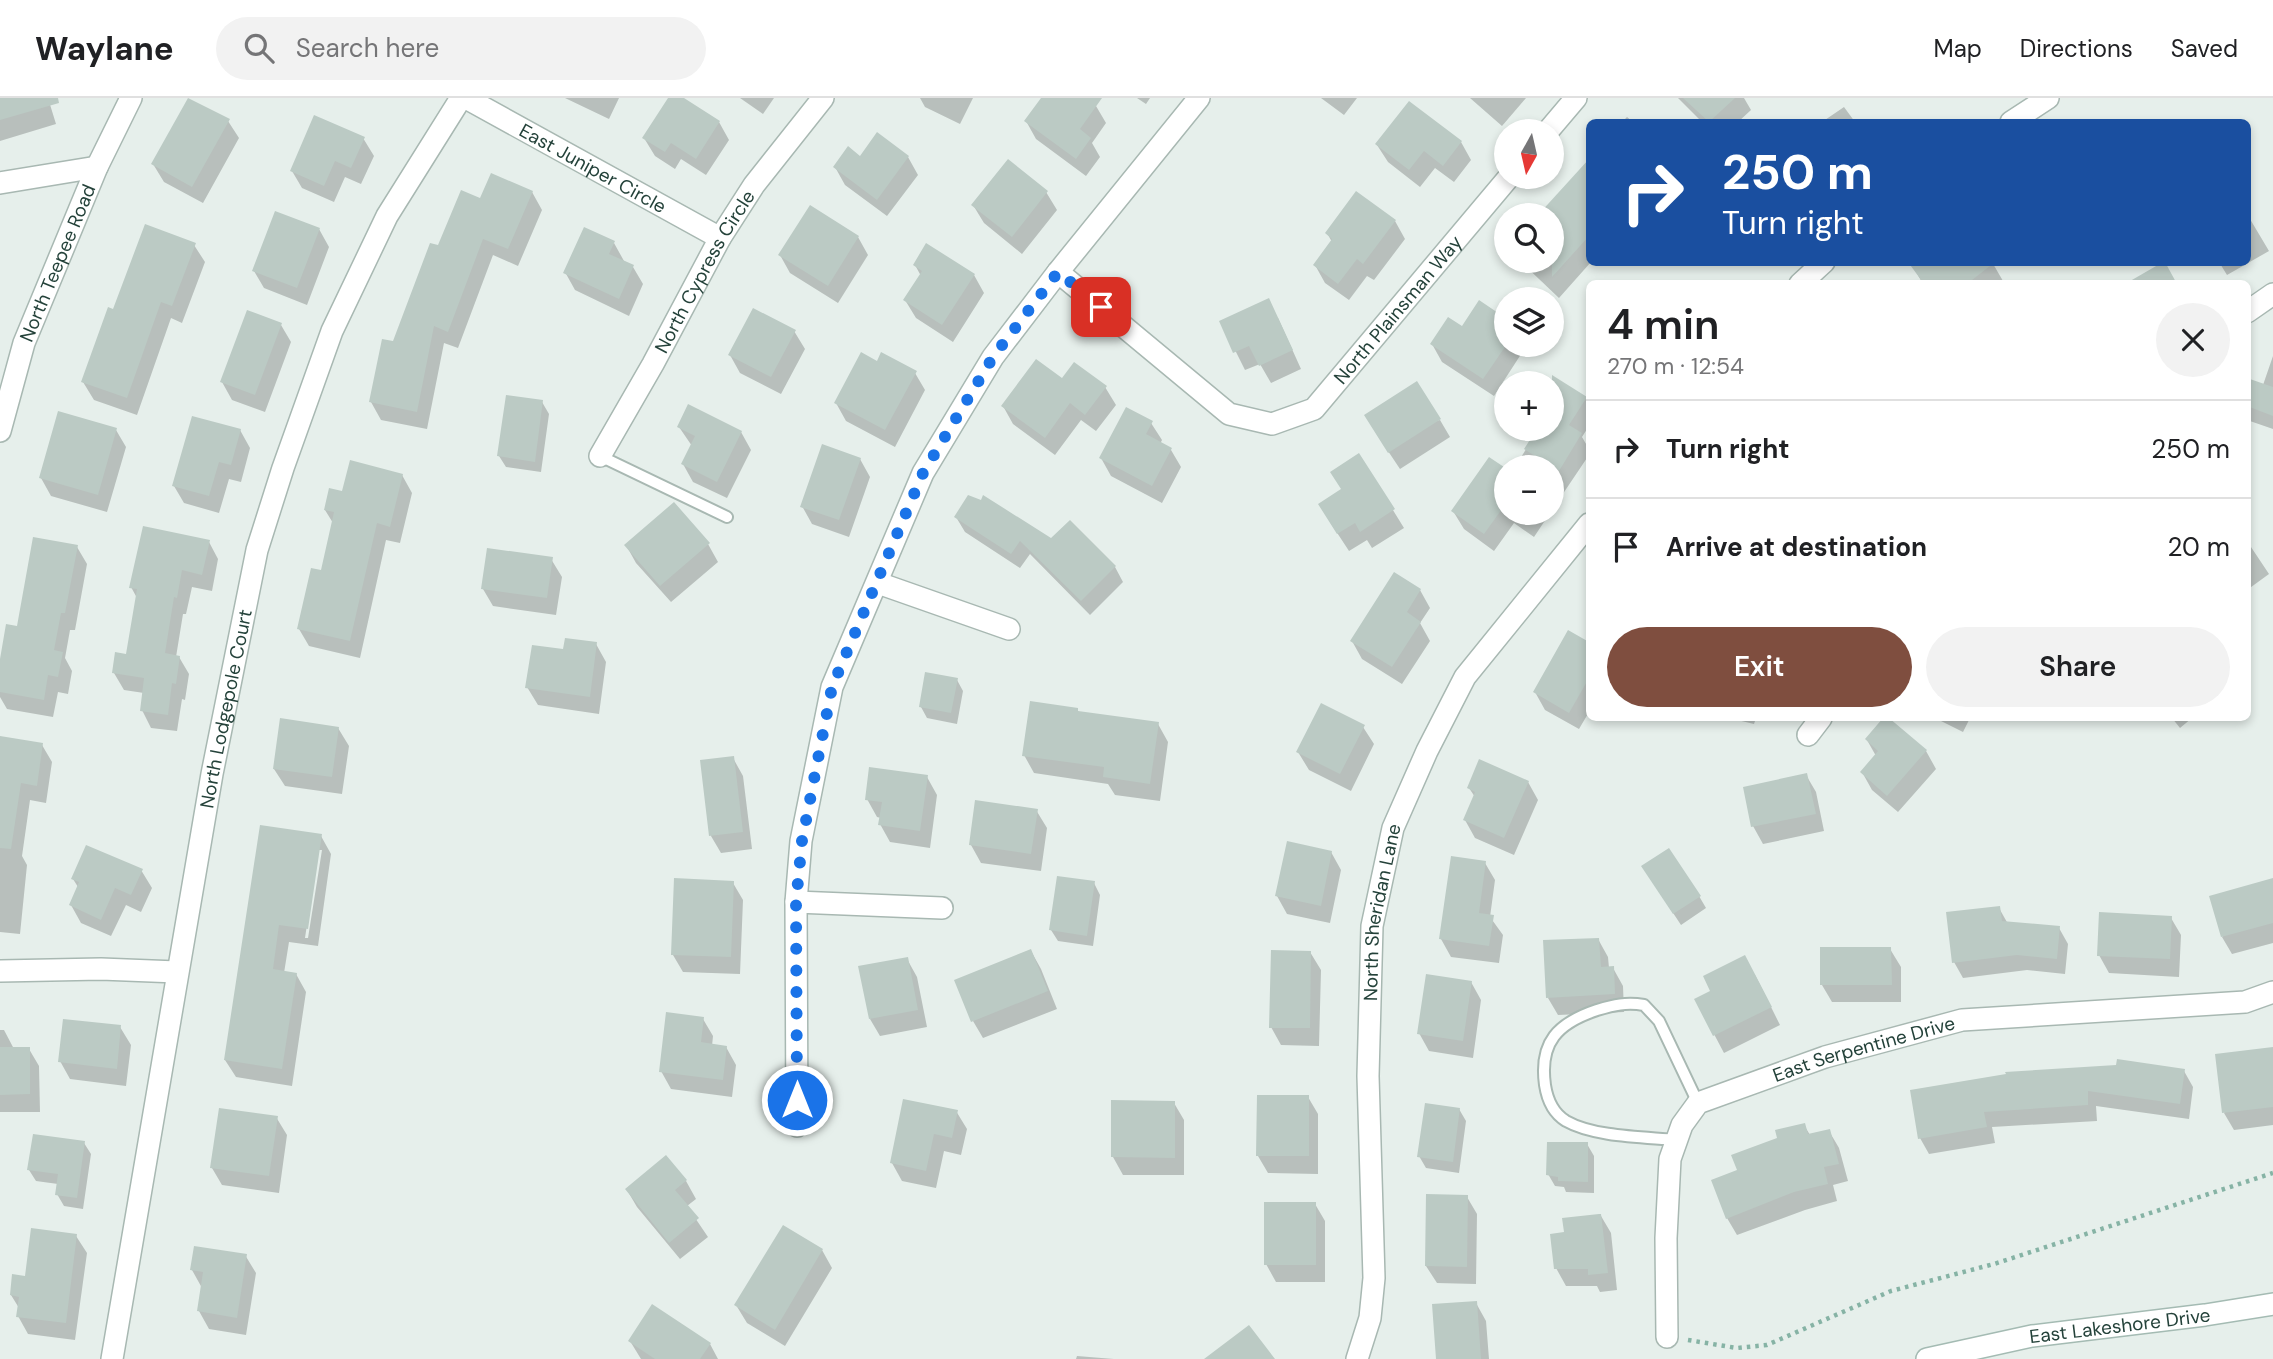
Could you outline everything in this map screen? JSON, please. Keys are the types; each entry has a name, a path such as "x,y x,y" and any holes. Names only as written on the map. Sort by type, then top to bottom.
{"street":[{"name":"North Teepee Road","path":"0,431 24,343 97,167 131,98"},
{"name":"North Lodgepole Court","path":"112,1359 212,774 257,550 332,331 382,227 461,98"},
{"name":"East Juniper Circle","path":"466,98 720,238"},
{"name":"North Cypress Circle","path":"600,456 720,238 754,185 823,98"},
{"path":"797,1126 796,902 802,841 832,687 923,473 993,357 1199,98"},
{"path":"1558,119 1576,98"},
{"path":"2016,119 2048,98"},
{"path":"0,183 97,167"},
{"name":"North Plainsman Way","path":"1058,272 1229,414 1272,424 1314,409 1500,189"},
{"path":"1804,280 1820,266"},
{"path":"2251,309 2273,295"},
{"name":"North Sheridan Lane","path":"1357,1359 1370,1318 1374,1278 1368,1076 1371,926 1393,828 1427,751 1465,677 1586,528"},
{"path":"878,583 1009,629"},
{"path":"796,902 942,908"},
{"path":"0,971 102,969 177,972"},
{"name":"East Serpentine Drive","path":"1698,1103 1825,1057 1962,1020 2245,1002 2273,992"},
{"path":"1667,1337 1666,1238 1670,1159 1682,1125 1698,1103"},
{"name":"East Lakeshore Drive","path":"1927,1359 2032,1336 2273,1304"}],"lane":[{"path":"600,456 727,517"},
{"path":"1676,1140 1602,1132 1565,1120 1552,1105 1546,1091 1543,1069 1553,1036 1560,1027 1583,1015 1622,1003 1644,1005 1659,1021 1698,1103"}],"path":[{"path":"1667,1337 1737,1348 1767,1345 1891,1291 1994,1264 2273,1173"}],"building":[{"path":"0,98 58,98 59,103 0,120"},
{"path":"188,98 230,119 192,187 151,164"},
{"path":"668,98 684,98 720,121 696,159 671,143 665,152 642,138"},
{"path":"1041,98 1102,98 1080,129 1091,138 1076,159 1024,121"},
{"path":"1683,98 1735,98 1712,119 1706,119"},
{"path":"1409,101 1462,141 1443,166 1424,151 1409,170 1375,144"},
{"path":"314,115 365,137 351,168 335,161 324,186 290,171"},
{"path":"877,132 909,156 877,200 833,167 848,146 860,156"},
{"path":"1008,159 1048,191 1012,237 971,205"},
{"path":"1586,162 1586,239 1564,264 1564,203 1549,203"},
{"path":"491,173 533,191 508,249 483,239 448,332 434,326 417,412 369,402 382,339 393,341 430,243 438,245 461,190 480,198"},
{"path":"1356,191 1396,220 1363,264 1357,259 1338,284 1313,265 1332,239 1325,233"},
{"path":"810,205 859,236 828,286 778,255"},
{"path":"275,211 320,228 297,288 252,271"},
{"path":"145,224 196,243 172,306 161,302 127,398 81,382 108,307 113,309"},
{"path":"584,227 615,241 609,254 634,265 619,299 563,273"},
{"path":"926,243 975,274 942,325 903,300 922,271 913,265"},
{"path":"1911,266 1990,266 1972,280 1921,280"},
{"path":"2156,266 2167,266 2175,280 2132,280"},
{"path":"1269,298 1293,350 1259,366 1249,346 1233,353 1219,321"},
{"path":"1479,300 1494,310 1494,357 1498,357 1483,379 1430,344 1448,317 1462,326"},
{"path":"753,308 796,330 771,377 728,355"},
{"path":"247,310 282,323 255,395 220,382"},
{"path":"861,352 877,361 881,352 917,371 885,430 834,403"},
{"path":"1036,359 1062,378 1074,362 1107,386 1085,415 1070,403 1045,438 1001,406"},
{"path":"2251,379 2273,387 2273,416 2251,408"},
{"path":"1417,381 1441,419 1388,453 1364,415"},
{"path":"1564,383 1586,396 1569,425 1582,433 1564,463 1564,455 1534,455 1524,449 1529,441 1564,441"},
{"path":"506,395 543,400 535,462 497,456"},
{"path":"688,404 742,431 717,482 681,464 695,436 677,427"},
{"path":"1126,407 1153,421 1146,434 1172,448 1152,486 1099,458"},
{"path":"58,411 117,428 98,495 39,478"},
{"path":"192,416 241,429 231,465 219,462 209,496 172,486"},
{"path":"822,444 861,458 839,520 800,507"},
{"path":"1359,453 1395,509 1360,532 1355,523 1337,534 1318,504 1341,489 1330,472"},
{"path":"1489,457 1494,460 1494,520 1484,534 1451,511"},
{"path":"350,460 403,474 390,527 377,523 350,641 297,629 311,568 321,570 334,512 324,510 329,488 342,491"},
{"path":"968,495 981,500 983,495 1051,538 1070,520 1116,566 1081,601 1020,541 1011,554 954,517"},
{"path":"674,502 710,543 660,586 624,545"},
{"path":"143,526 210,540 202,575 182,570 177,598 174,597 165,653 180,656 176,684 172,683 168,715 140,711 144,678 112,673 115,652 126,654 137,589 129,588"},
{"path":"33,537 78,545 65,613 61,613 54,650 63,652 58,677 48,675 44,700 0,692 0,659 6,624 17,626"},
{"path":"487,548 553,557 547,598 481,589"},
{"path":"1394,572 1421,589 1407,612 1421,622 1392,667 1350,641"},
{"path":"1568,630 1586,640 1586,683 1569,713 1533,692"},
{"path":"565,638 597,642 590,697 525,688 532,645 563,649"},
{"path":"925,672 958,678 951,713 919,707"},
{"path":"1030,701 1078,708 1078,711 1159,722 1150,784 1103,777 1104,767 1022,756"},
{"path":"1321,703 1365,725 1340,774 1296,752"},
{"path":"280,718 339,727 332,777 273,769"},
{"path":"1880,721 1893,721 1927,750 1887,796 1860,772 1878,751 1865,739"},
{"path":"0,736 43,743 37,786 21,783 11,849 0,848"},
{"path":"734,756 743,832 709,836 700,760"},
{"path":"1479,759 1529,781 1504,838 1463,820 1475,792 1467,788"},
{"path":"869,767 928,775 920,831 878,825 882,802 865,800"},
{"path":"1807,773 1816,814 1751,827 1743,787"},
{"path":"975,800 1038,809 1031,854 969,845"},
{"path":"260,825 322,834 308,929 279,925 273,969 297,973 282,1069 224,1060"},
{"path":"1287,841 1332,851 1321,906 1275,896"},
{"path":"86,845 143,869 131,895 115,888 101,920 69,905 79,882 71,879"},
{"path":"1669,848 1701,896 1673,914 1641,866"},
{"path":"1451,856 1486,861 1479,913 1494,915 1489,946 1439,939"},
{"path":"1057,876 1095,881 1087,936 1049,930"},
{"path":"674,878 734,881 731,957 671,955"},
{"path":"2273,878 2273,923 2221,937 2209,896"},
{"path":"2000,906 2002,921 2060,926 2057,959 2017,955 1952,963 1946,912"},
{"path":"2099,912 2172,916 2170,959 2097,956"},
{"path":"1599,938 1601,967 1614,966 1615,994 1546,998 1543,940"},
{"path":"1820,947 1891,947 1892,985 1820,985"},
{"path":"1031,949 1048,991 971,1022 954,980"},
{"path":"1271,950 1311,951 1310,1028 1269,1028"},
{"path":"1745,955 1772,1007 1713,1036 1694,999 1710,991 1703,976"},
{"path":"908,957 918,1010 869,1019 858,966"},
{"path":"1426,974 1472,981 1463,1041 1417,1034"},
{"path":"666,1012 704,1017 701,1042 727,1046 723,1080 659,1072"},
{"path":"63,1019 121,1025 117,1069 58,1062"},
{"path":"0,1047 30,1047 30,1094 0,1095"},
{"path":"2273,1047 2273,1107 2222,1113 2215,1054"},
{"path":"2117,1059 2185,1069 2180,1104 2088,1091 2088,1105 1984,1112 1987,1127 1918,1139 1910,1090 2006,1074 2005,1072 2116,1065"},
{"path":"1257,1095 1309,1095 1309,1156 1256,1156"},
{"path":"903,1099 958,1110 952,1138 934,1134 926,1171 890,1163"},
{"path":"1111,1100 1175,1101 1175,1158 1111,1157"},
{"path":"1425,1103 1460,1108 1453,1162 1417,1157"},
{"path":"219,1108 278,1116 269,1176 210,1168"},
{"path":"1805,1123 1808,1134 1830,1129 1839,1164 1824,1167 1828,1184 1794,1192 1726,1219 1711,1180 1737,1170 1731,1155 1777,1138 1775,1130"},
{"path":"33,1134 85,1141 77,1198 55,1195 58,1174 27,1170"},
{"path":"1547,1142 1588,1142 1588,1182 1558,1181 1558,1177 1546,1175"},
{"path":"666,1155 687,1180 675,1190 699,1218 669,1243 625,1189"},
{"path":"1426,1194 1468,1195 1467,1267 1425,1266"},
{"path":"1264,1202 1316,1202 1316,1265 1264,1265"},
{"path":"1601,1214 1608,1273 1588,1275 1588,1269 1554,1269 1550,1234 1564,1232 1562,1218"},
{"path":"783,1225 823,1249 775,1330 734,1305"},
{"path":"31,1228 77,1234 66,1323 16,1317 19,1297 10,1295 12,1274 25,1276"},
{"path":"194,1246 247,1254 237,1318 197,1311 203,1272 190,1270"},
{"path":"1477,1301 1481,1359 1436,1359 1432,1304"},
{"path":"652,1304 711,1343 700,1359 655,1359 628,1341"},
{"path":"1249,1325 1275,1359 1204,1359"}],"route":[{"path":"797,1100 796,902 802,841 832,687 923,473 993,357 1058,272 1101,307"}]}
